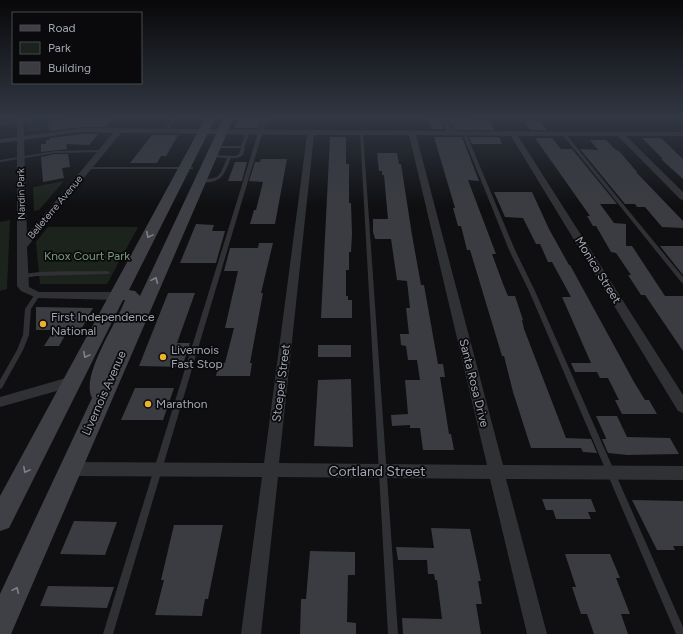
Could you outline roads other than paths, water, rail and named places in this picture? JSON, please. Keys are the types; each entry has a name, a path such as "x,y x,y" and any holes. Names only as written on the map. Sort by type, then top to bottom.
{"main road":[{"path":"188,207 177,206 175,203 195,147"},
{"name":"Livernois Avenue","path":"0,625 215,147"},
{"path":"0,520 117,296 188,168"},
{"path":"99,404 101,370 133,301 133,298 128,295 117,296"}],"street":[{"name":"Nardin Park","path":"20,147 23,276"},
{"name":"Belleterre Avenue","path":"22,247 106,147"},
{"name":"Stoepel Street","path":"251,634 309,147"},
{"name":"Santa Rosa Drive","path":"415,147 537,634"},
{"name":"Monica Street","path":"521,147 683,407"},
{"path":"632,147 683,197"},
{"path":"23,276 25,289 37,294 117,296"},
{"path":"0,402 73,381"},
{"name":"Cortland Street","path":"71,468 683,473"}],"lane":[{"path":"242,147 243,148 241,155 237,157 229,157 213,152 242,147"},
{"path":"108,634 257,147"},
{"path":"363,147 393,634"},
{"path":"470,147 512,250 532,291 681,634"},
{"path":"574,147 683,281"},
{"path":"0,161 62,151 102,151"},
{"path":"199,181 217,180 221,178 229,157"},
{"path":"88,168 188,168"},
{"path":"23,276 37,274 107,273"},
{"path":"0,386 20,350 26,335 28,309 37,294"}],"place":[{"name":"First Independence National","path":"43,324"},
{"name":"Livernois Fast Stop","path":"163,357"},
{"name":"Marathon","path":"148,404"}],"park label":[{"name":"Knox Court Park","path":"87,256"}]}
